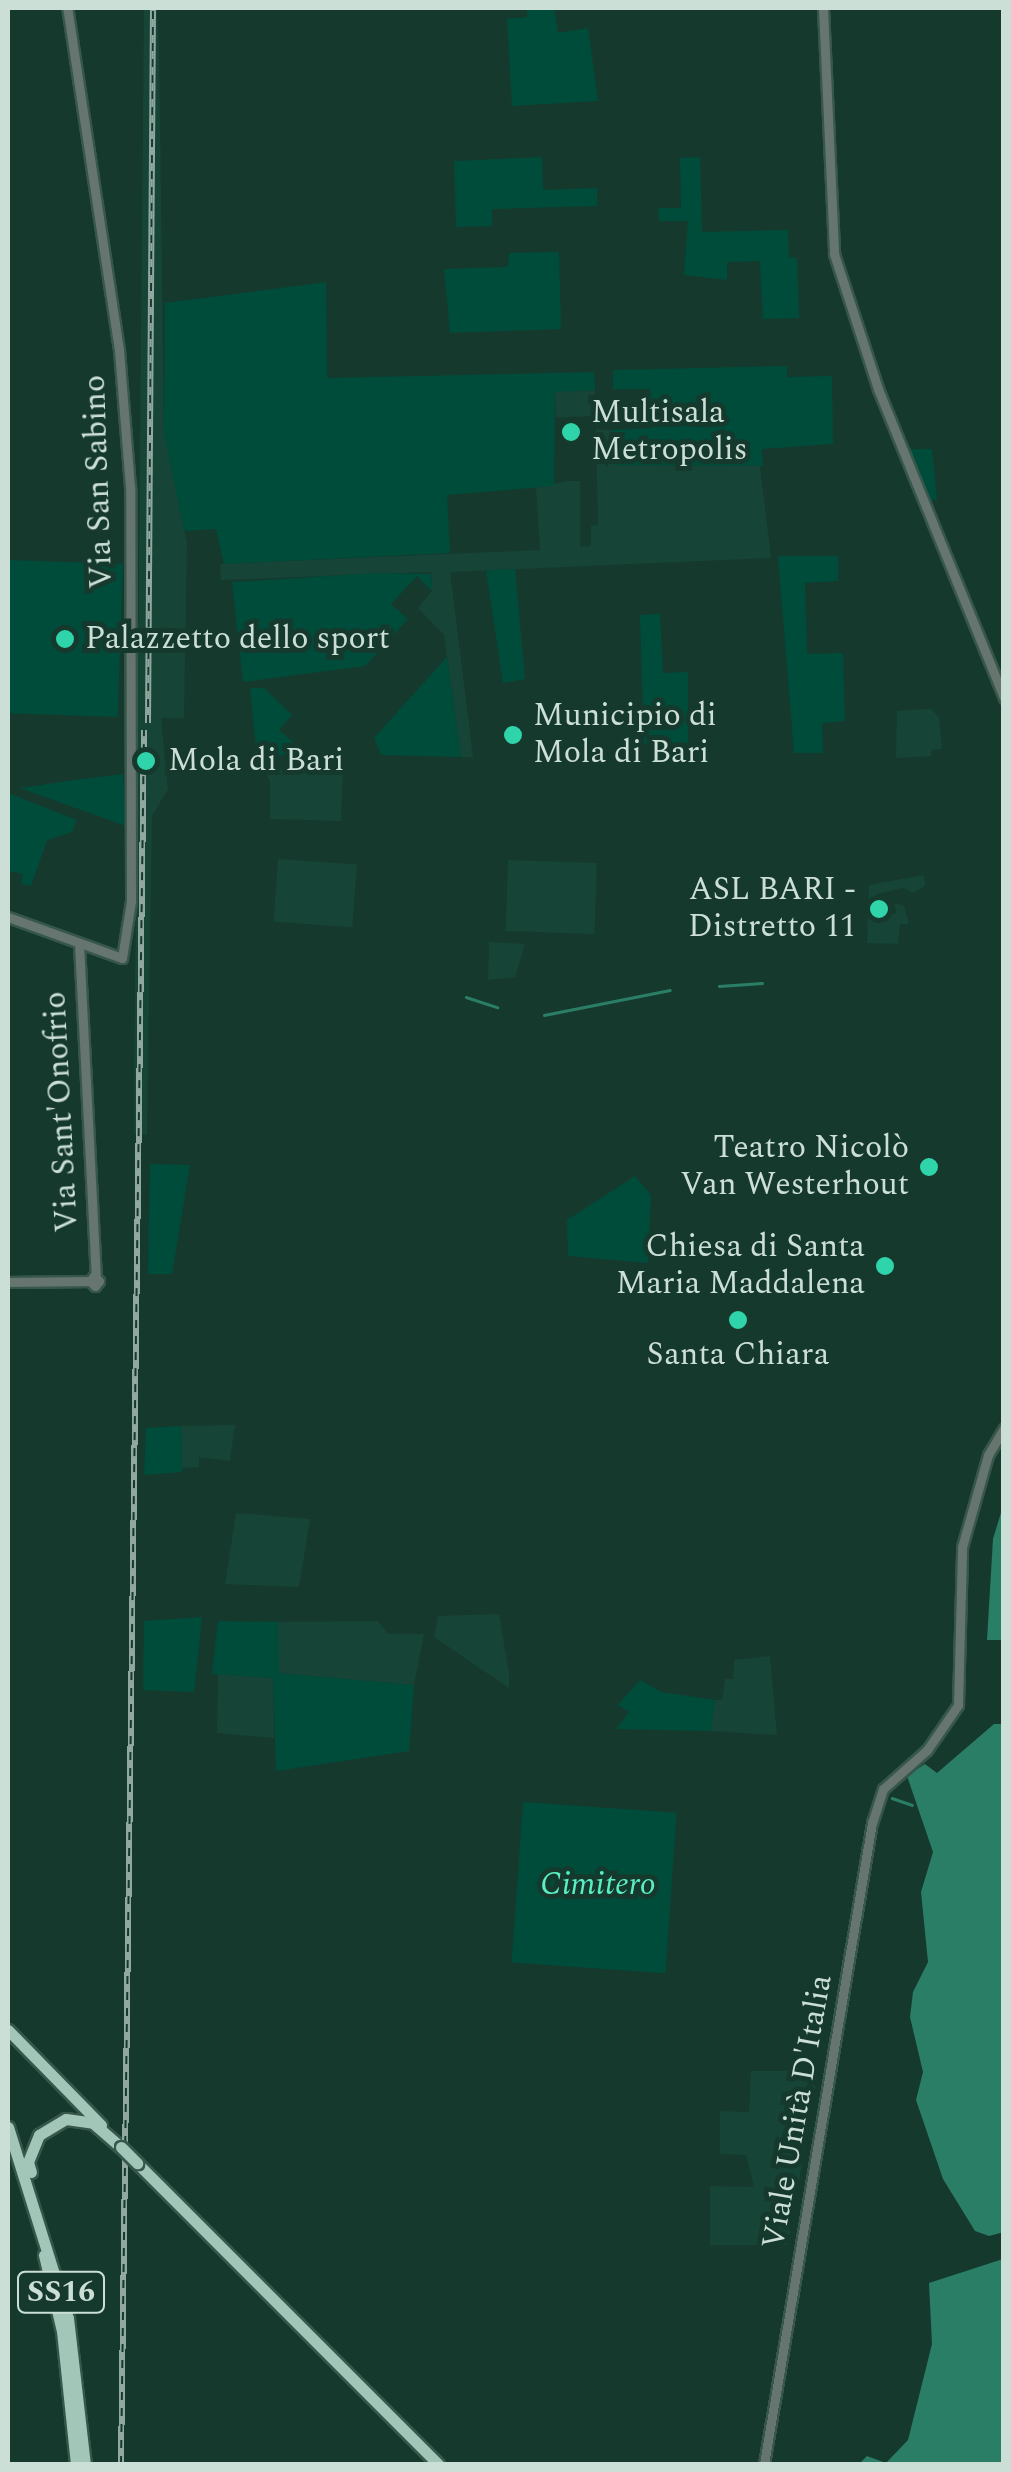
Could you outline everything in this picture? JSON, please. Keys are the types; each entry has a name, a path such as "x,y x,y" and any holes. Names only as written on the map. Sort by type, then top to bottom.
{"highway":[{"path":"8,2030 438,2464"},
{"path":"60,2284 55,2247 28,2162 31,2147 51,2124 66,2119 93,2123 121,2146"},
{"name":"SS16","path":"8,2127 60,2284 85,2464"},
{"name":"SS16","path":"8,2147 62,2331 76,2464"}],"street":[{"name":"Via San Sabino","path":"67,8 119,350 130,487 131,901 122,958 79,944"},
{"path":"823,8 834,254 878,389 1004,698"},
{"path":"8,917 79,944"},
{"name":"Via Sant'Onofrio","path":"8,1282 93,1278 79,944"},
{"name":"Viale Unità D'Italia","path":"764,2464 876,1805 894,1774 927,1750 958,1705 962,1546 988,1455 1004,1428"}],"shaded area":[{"path":"144,8 157,8 159,43 164,432 187,543 184,718 161,718 168,789 152,816 147,1135 134,1133"},
{"path":"595,390 596,416 556,417 555,391"},
{"path":"596,429 612,430 613,465 760,466 771,558 450,572 473,757 461,757 444,635 418,608 432,591 431,572 221,580 220,564 540,550 536,488 568,481 580,481 580,547 591,546 591,526 598,525"},
{"path":"931,709 939,717 942,749 931,750 931,756 896,758 897,711"},
{"path":"262,769 343,770 341,821 270,819 270,781"},
{"path":"278,859 357,865 352,927 274,922"},
{"path":"508,860 597,863 594,934 506,931"},
{"name":"ASL BARI - Distretto 11","path":"924,875 925,886 913,893 903,888 877,894 878,906 889,907 883,914 897,914 894,903 904,906 909,924 900,924 898,944 867,943 869,885"},
{"path":"489,942 525,944 515,977 488,980"},
{"path":"235,1425 230,1461 199,1457 199,1467 182,1468 181,1426"},
{"path":"1003,1506 1003,1640 987,1640 993,1539"},
{"path":"236,1513 310,1519 299,1587 225,1584"},
{"path":"499,1614 509,1688 434,1637 438,1616"},
{"path":"378,1621 388,1634 424,1634 414,1685 278,1673 278,1622"},
{"path":"770,1656 777,1735 711,1731 715,1700 722,1700 725,1679 733,1679 734,1660"},
{"path":"218,1674 273,1678 274,1738 217,1733"},
{"path":"994,1724 1004,1724 1004,2232 989,2236 975,2231 943,2179 916,2100 923,2072 910,2017 913,1992 928,1962 921,1892 933,1852 907,1776 925,1764 937,1773"},
{"path":"751,2071 814,2071 817,2077 788,2245 710,2245 710,2186 754,2187 746,2155 720,2154 720,2111 749,2112"},
{"path":"1003,2259 1003,2464 859,2464 867,2456 886,2463 908,2440 932,2344 929,2283"}],"green space":[{"path":"527,8 554,8 558,33 588,28 598,101 512,106 507,19 527,17"},
{"path":"542,157 543,190 597,188 597,206 492,209 492,226 456,227 454,161"},
{"path":"700,157 702,232 788,230 789,257 797,258 799,318 763,319 760,261 727,262 727,280 684,275 688,221 659,221 658,208 681,208 680,158"},
{"path":"559,252 561,329 450,333 444,269 508,267 509,253"},
{"path":"326,282 327,378 594,372 595,390 555,392 554,486 447,495 450,553 224,564 216,529 184,531 164,432 165,303"},
{"path":"787,366 787,377 832,376 833,444 762,449 763,466 613,465 612,430 651,428 650,389 613,389 613,370"},
{"path":"909,449 932,449 937,499 929,502"},
{"path":"778,556 838,556 838,581 805,583 807,654 843,653 845,721 822,723 823,753 794,753"},
{"name":"Palazzetto dello sport","path":"8,560 123,564 118,717 8,713"},
{"path":"515,569 525,679 503,683 486,570"},
{"path":"376,573 431,574 432,591 417,576 391,604 408,619 365,666 243,682 232,582"},
{"path":"660,614 663,673 688,672 688,743 644,744 640,615"},
{"path":"447,657 461,757 381,755 374,738"},
{"path":"250,688 264,688 292,715 279,730 296,745 288,755 269,756 256,747"},
{"path":"123,774 126,826 20,788 75,780"},
{"path":"8,793 77,820 72,832 47,840 31,886 21,883 23,874 8,871"},
{"path":"150,1164 190,1165 172,1274 148,1274"},
{"path":"635,1176 651,1195 648,1263 568,1256 567,1220"},
{"path":"181,1426 182,1472 144,1475 146,1428"},
{"path":"202,1617 194,1692 143,1690 144,1621"},
{"path":"218,1621 278,1622 279,1673 414,1685 409,1751 276,1771 273,1678 212,1674"},
{"path":"640,1680 661,1692 715,1700 711,1731 616,1729 629,1712 618,1705"},
{"name":"Cimitero","path":"523,1802 677,1813 665,1973 512,1963"}],"waterway":[{"path":"719,986 762,983"},
{"path":"544,1015 670,990"},
{"path":"466,997 497,1007"},
{"path":"892,1798 912,1805"}],"railway":[{"path":"148,723 153,8"},
{"path":"121,2464 144,730"}],"place":[{"name":"Multisala Metropolis","path":"571,432"},
{"name":"Palazzetto dello sport","path":"65,639"},
{"name":"Municipio di Mola di Bari","path":"513,735"},
{"name":"Mola di Bari","path":"146,761"},
{"name":"ASL BARI - Distretto 11","path":"879,909"},
{"name":"Teatro Nicolò Van Westerhout","path":"929,1167"},
{"name":"Chiesa di Santa Maria Maddalena","path":"885,1266"},
{"name":"Santa Chiara","path":"738,1320"}]}
